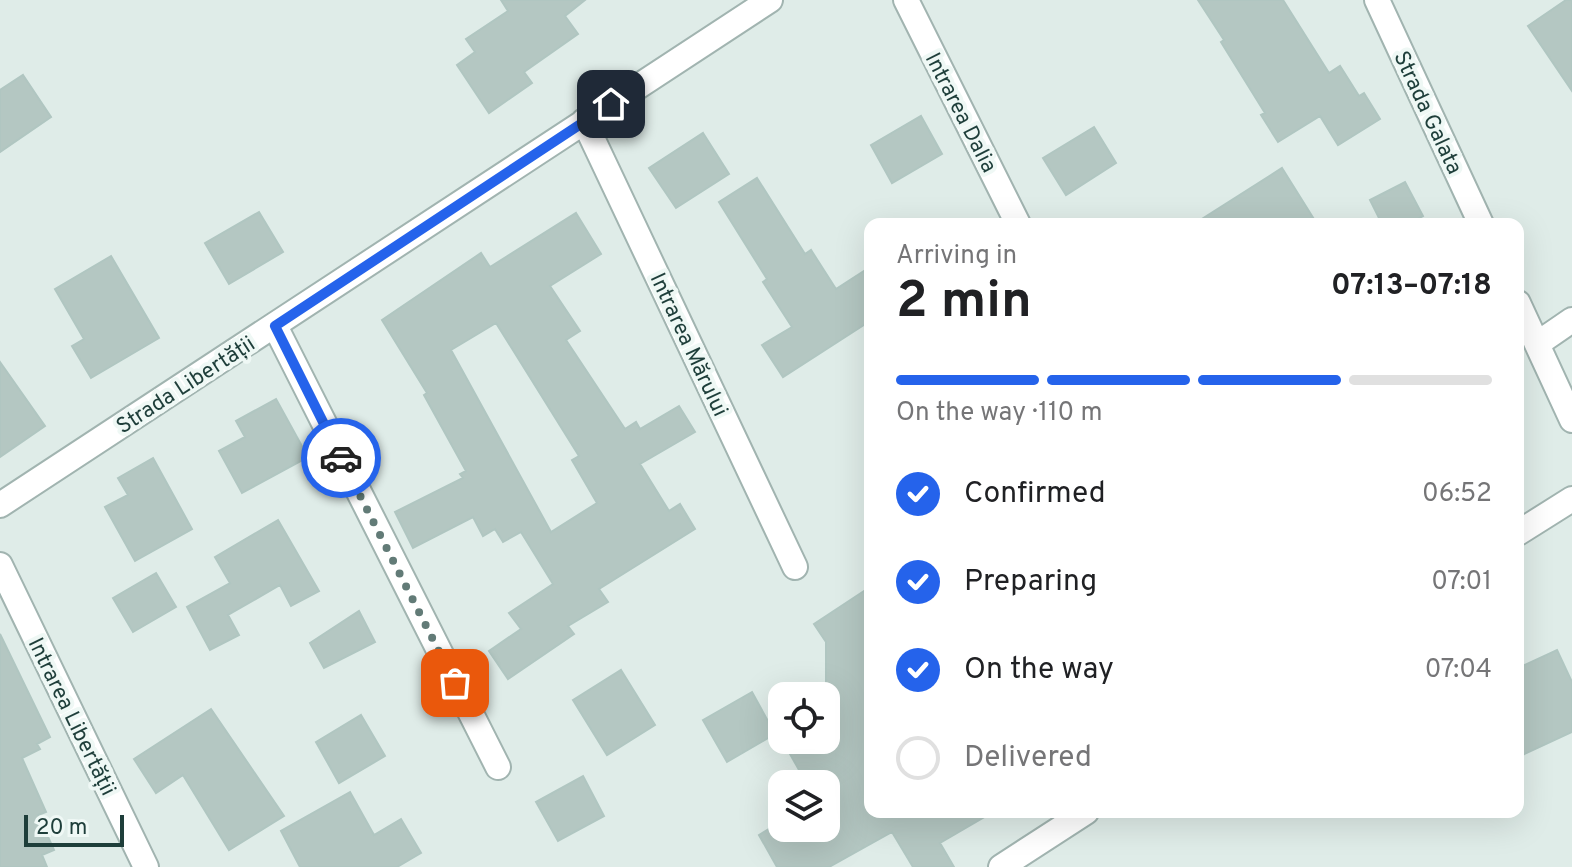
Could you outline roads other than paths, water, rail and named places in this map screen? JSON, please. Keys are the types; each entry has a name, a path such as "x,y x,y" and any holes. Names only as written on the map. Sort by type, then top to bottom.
{"street":[{"name":"Strada Libertății","path":"0,505 770,0"},
{"name":"Intrarea Dalia","path":"906,0 1015,218"},
{"name":"Strada Galata","path":"1377,0 1478,218"},
{"name":"Intrarea Mărului","path":"584,121 795,567"},
{"path":"1524,316 1572,420"},
{"path":"1537,344 1572,320"},
{"path":"275,326 498,767"},
{"path":"1524,529 1572,499"},
{"name":"Intrarea Libertății","path":"0,565 146,867"},
{"path":"1001,867 1077,818"}]}
